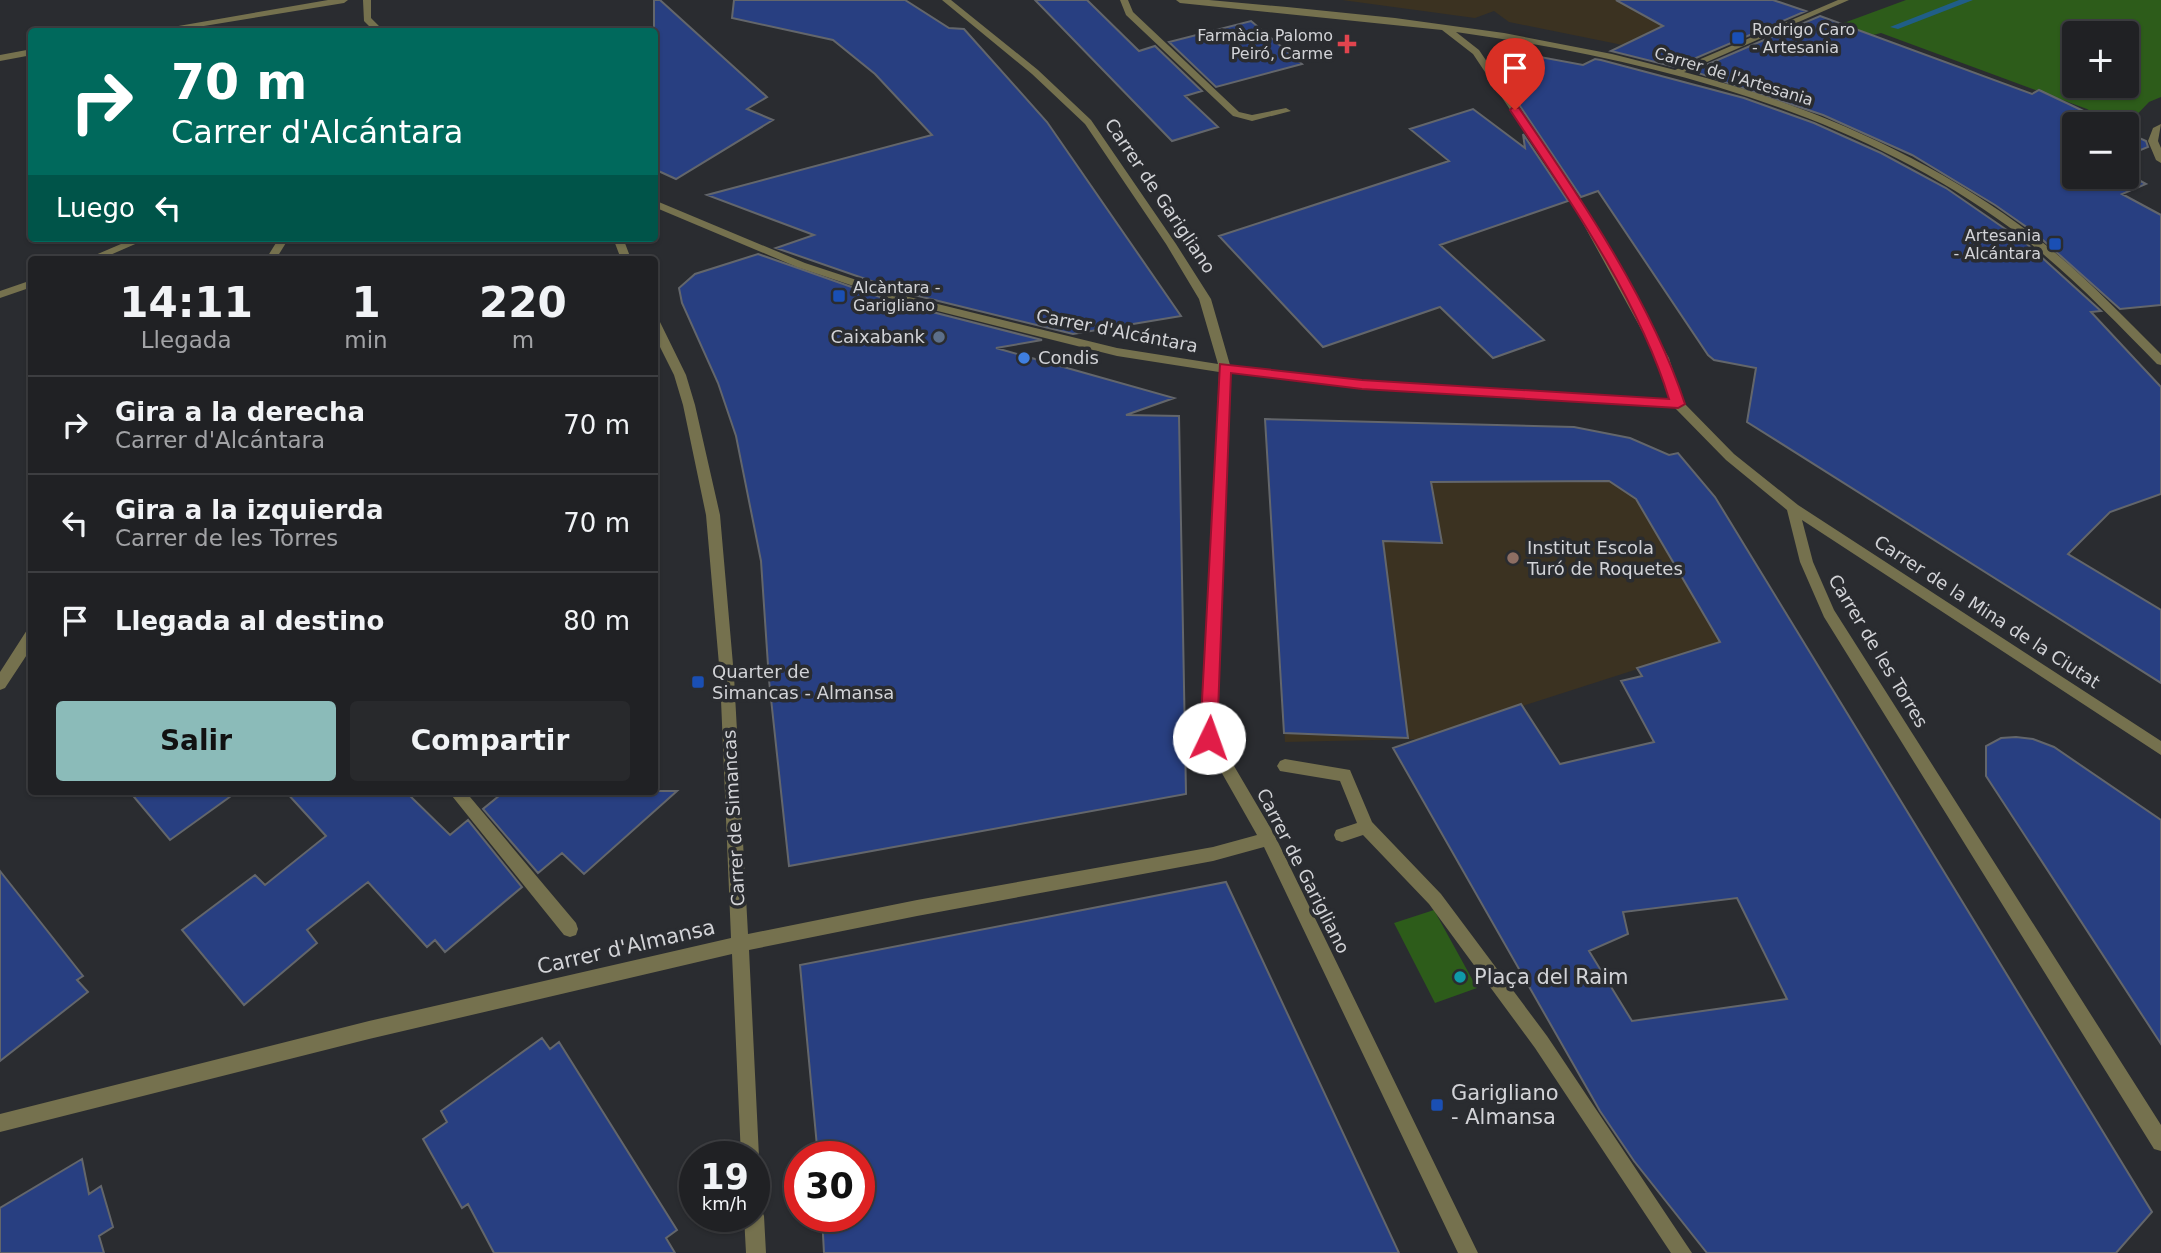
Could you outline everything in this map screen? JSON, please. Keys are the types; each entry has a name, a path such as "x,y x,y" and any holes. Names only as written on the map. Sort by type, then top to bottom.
{"street":[{"path":"172,28 344,0"},
{"path":"367,0 368,19 377,28"},
{"name":"Carrer de Garigliano","path":"946,0 1035,72 1088,122 1205,299 1225,367 1209,738 1268,839 1468,1253"},
{"path":"1124,0 1129,13 1236,114 1252,118 1286,111"},
{"name":"Carrer de l'Artesania","path":"1180,0 1442,26 1677,72 1824,120 1868,139 2009,222 2059,260 2161,361"},
{"path":"1677,72 1845,0"},
{"path":"1442,26 1476,52 1574,198 1663,358 1678,404 1744,470 1793,508"},
{"path":"0,58 28,53"},
{"path":"2161,127 2156,130 2153,141 2161,159"},
{"name":"Carrer d'Alcántara","path":"658,205 801,265 902,299 1117,352 1362,385 1678,404"},
{"path":"99,256 134,242"},
{"path":"0,295 28,284"},
{"name":"Carrer de Simancas","path":"658,331 686,395 713,515 727,676 749,1141"},
{"name":"Carrer de la Mina de la Ciutat","path":"1793,508 2161,749"},
{"name":"Carrer de les Torres","path":"1793,508 1798,541 1810,575 1829,613 2161,1142"},
{"path":"0,684 28,640"},
{"path":"1285,766 1345,775 1366,827 1435,899 1476,954 1541,1042 1682,1253"},
{"path":"459,795 569,929"},
{"path":"1342,835 1366,827"},
{"name":"Carrer d'Almansa","path":"0,1124 205,1069 740,944 1213,854 1268,839"},
{"path":"755,1232 756,1253"}],"shaded area":[{"path":"1342,0 1706,0 1672,55 1509,22 1494,11 1475,18"},
{"name":"Institut Escola Turó de Roquetes","path":"1265,419 1578,428 1580,431 1615,434 1644,444 1690,470 1715,496 1790,620 1420,739 1285,742"}],"green space":[{"path":"1906,0 2161,0 2161,97 2149,102 2139,112 2092,112 1881,33 1873,35 1841,24"},
{"path":"1434,910 1477,988 1435,1003 1394,923"}],"building":[{"path":"654,0 660,0 767,97 747,109 773,120 676,179 658,171 658,28 654,28"},
{"path":"734,0 905,0 949,28 964,29 1047,122 1181,316 1073,334 906,293 776,248 814,235 707,195 932,135 875,74 833,40 732,18"},
{"path":"1035,0 1087,0 1139,51 1155,46 1202,91 1185,96 1218,127 1172,141"},
{"path":"1616,0 1773,0 1806,11 1675,67 1611,51 1663,26"},
{"path":"1820,16 2032,94 2039,90 2086,112 2062,112 2062,189 2134,189 2122,194 2161,215 2161,305 2120,309 2035,233 1995,205 1912,155 1823,115 1692,71"},
{"path":"1251,21 1302,64 1216,87 1169,42"},
{"path":"1513,52 1583,65 1595,59 1601,60 1744,98 1814,123 1881,153 1946,188 2027,244 2101,311 2091,312 2161,387 2161,494 2110,512 2068,554 2161,610 2161,683 1747,422 1756,368 1714,360 1708,355 1598,191 1581,197 1520,106"},
{"path":"1473,109 1525,148 1523,134 1568,201 1440,245 1544,340 1493,358 1440,307 1323,347 1219,236 1449,161 1410,129"},
{"path":"2139,138 2146,141 2148,147 2139,151"},
{"path":"758,254 897,303 1042,340 996,348 1174,398 1126,415 1179,416 1186,794 789,866 769,680 761,561 736,436 718,383 682,303 679,288 695,274"},
{"path":"1265,419 1574,427 1630,438 1669,455 1678,453 1715,497 2152,1212 2116,1253 1707,1253 1634,1161 1600,1111 1393,748 1521,704 1560,764 1654,742 1621,681 1642,676 1637,668 1720,642 1636,499 1609,481 1431,482 1442,543 1383,541 1408,738 1284,733","holes":["1737,898 1787,999 1632,1021 1589,951 1628,934 1623,912"]},
{"path":"2001,738 2033,739 2054,747 2161,820 2161,1044 1986,776 1986,746"},
{"path":"658,791 677,791 584,874 562,853 538,873 483,809 500,795 658,795"},
{"path":"132,795 232,795 170,840"},
{"path":"289,795 409,795 450,835 468,820 522,887 445,952 435,940 427,947 368,882 307,930 317,943 244,1005 182,930 255,875 265,885 326,836"},
{"path":"0,871 83,976 77,980 88,992 0,1061"},
{"path":"1226,882 1399,1253 824,1253 823,1232 875,1232 875,1141 816,1141 800,965"},
{"path":"542,1038 550,1049 559,1042 677,1230 666,1238 675,1253 494,1253 468,1204 462,1208 423,1139 447,1122 441,1111"},
{"path":"82,1159 89,1194 101,1186 113,1227 99,1236 104,1253 0,1253 0,1208"}],"waterway":[{"path":"1895,27 1968,0"}],"place":[{"name":"Rodrigo Caro - Artesania","path":"1738,38"},
{"name":"Farmàcia Palomo Peiró, Carme","path":"1347,44"},
{"name":"Artesania - Alcántara","path":"2055,244"},
{"name":"Alcàntara - Garigliano","path":"839,296"},
{"name":"Caixabank","path":"939,337"},
{"name":"Condis","path":"1024,358"},
{"name":"Institut Escola Turó de Roquetes","path":"1513,558"},
{"name":"Quarter de Simancas - Almansa","path":"698,682"},
{"name":"Plaça del Raim","path":"1460,977"},
{"name":"Garigliano - Almansa","path":"1437,1105"}],"route":[{"path":"1209,738 1225,367 1362,385 1678,404 1663,358 1646,325 1574,198 1515,110"}]}
